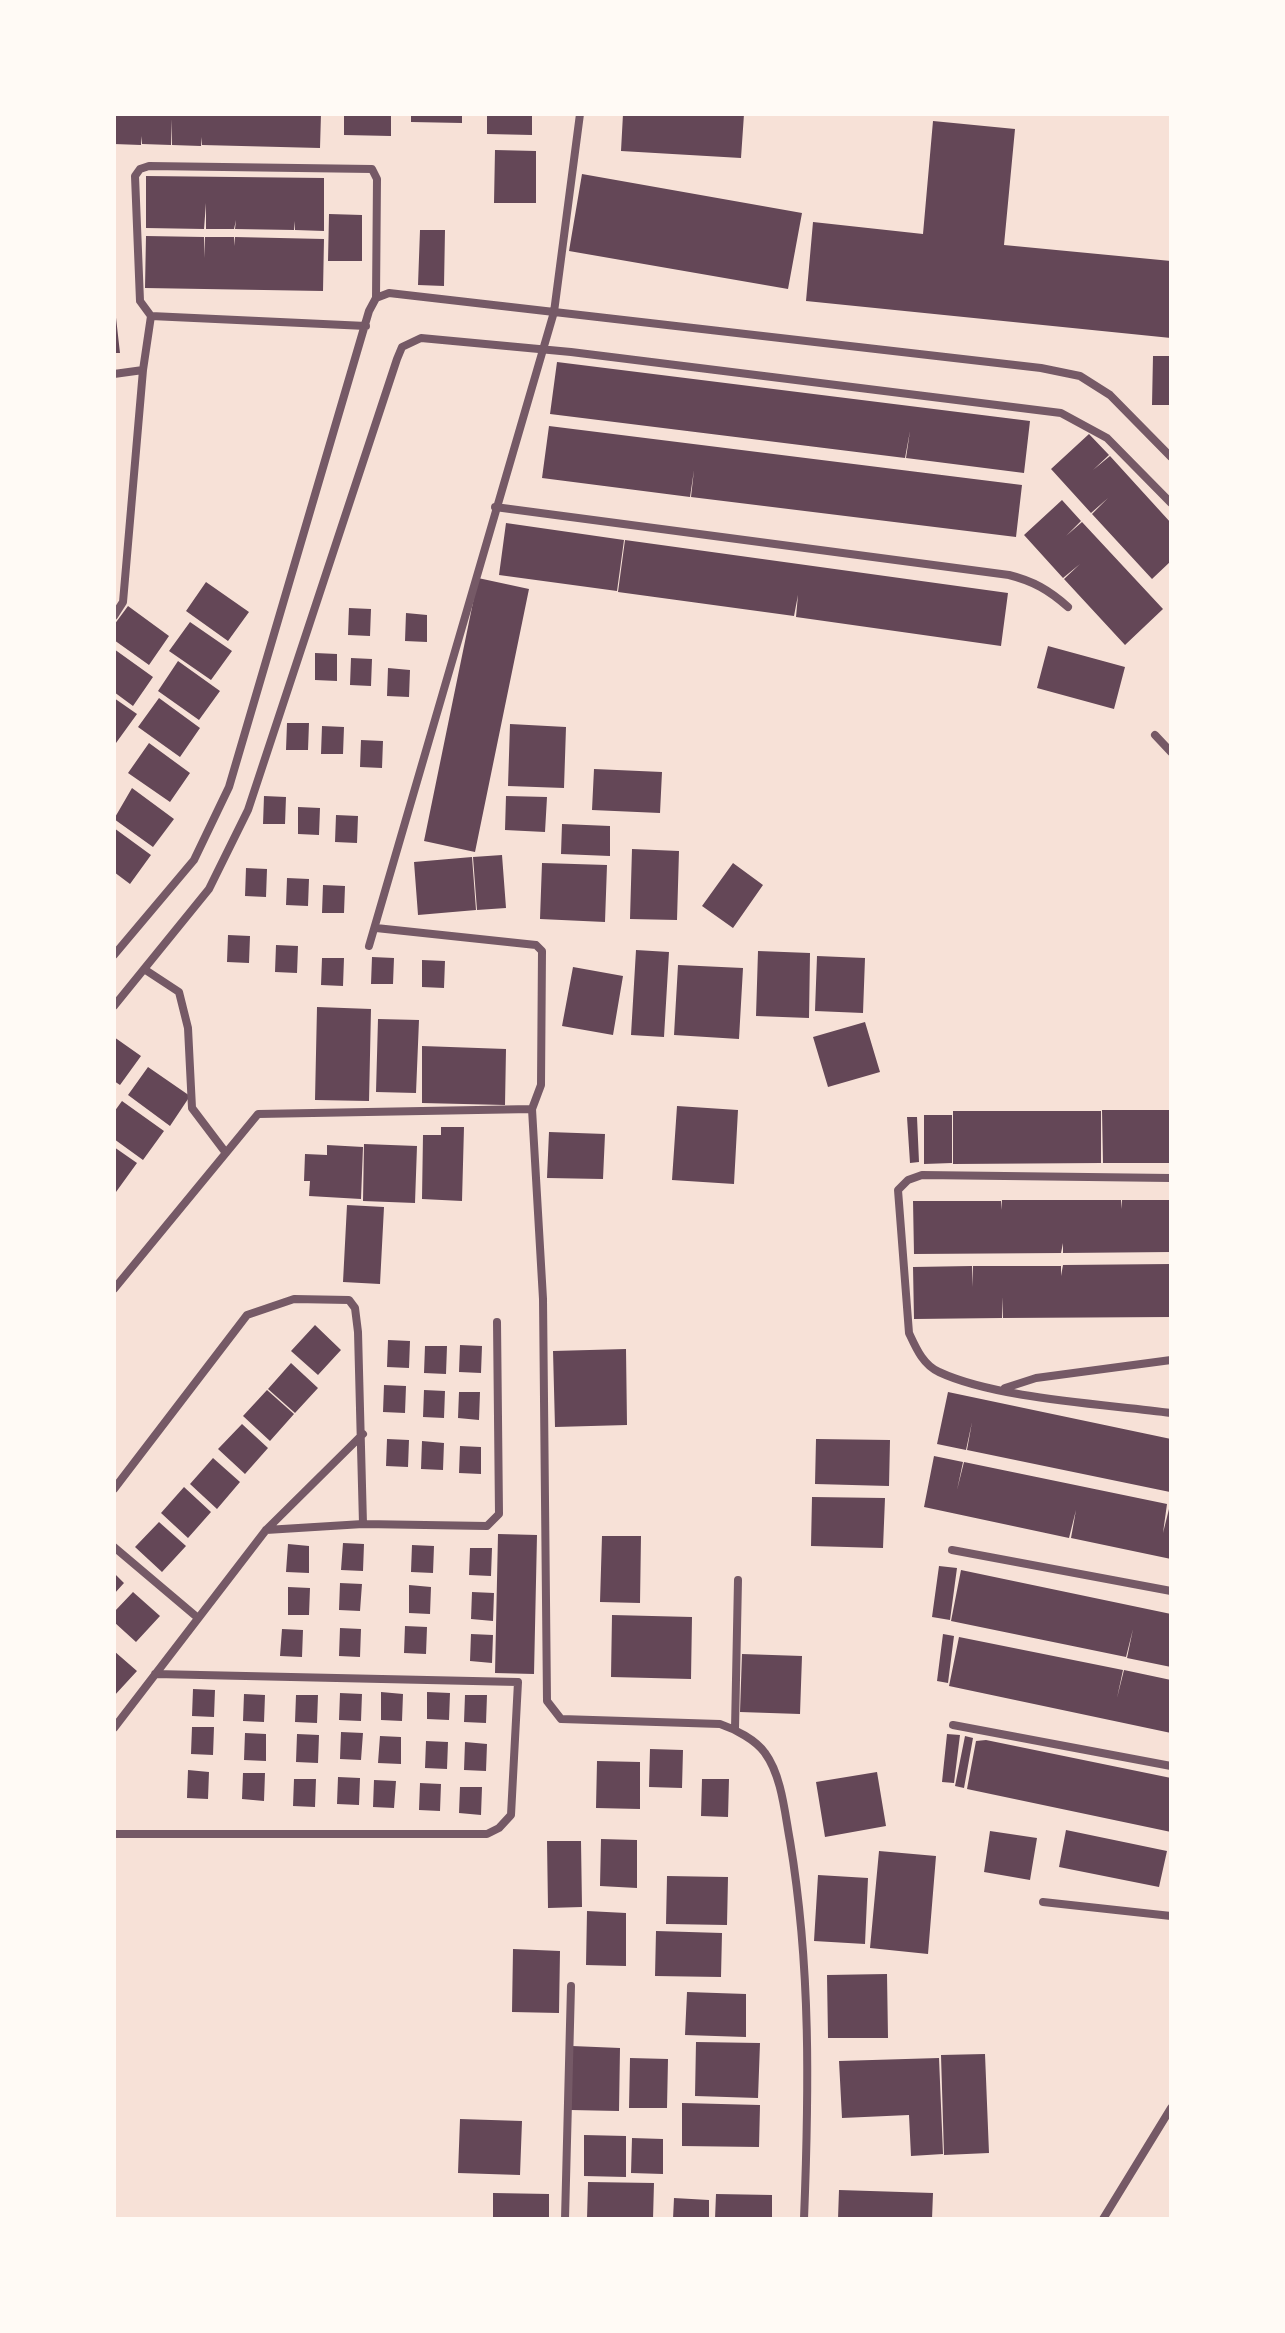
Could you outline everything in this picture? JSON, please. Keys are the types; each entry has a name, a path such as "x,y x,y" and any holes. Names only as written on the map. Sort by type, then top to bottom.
{"street":[{"path":"369,946 554,312 580,114"},
{"path":"114,616 123,602 143,370 151,316 140,301 135,176 140,169 149,166 372,169 377,179 376,298 369,311 229,787 194,860 114,955"},
{"path":"376,298 389,293 1041,368 1080,376 1110,395 1171,457"},
{"path":"151,316 366,326"},
{"path":"114,1006 118,995 144,969 209,889 248,810 402,347 421,338 542,350 1061,413 1107,438 1171,503"},
{"path":"114,374 143,370"},
{"path":"495,507 1009,575 1050,591 1068,607"},
{"path":"1155,735 1171,752"},
{"path":"376,928 536,945 542,951 541,1085 532,1109 543,1299 547,1701 561,1719 720,1724 735,1729 765,1753 780,1791 798,1889 806,1958 808,2118 804,2219"},
{"path":"144,969 179,992 188,1028 192,1108 226,1153"},
{"path":"114,1289 251,1118 267,1112 532,1109"},
{"path":"1171,1178 922,1175 898,1190 909,1333 919,1355 936,1371 1000,1390 1171,1413"},
{"path":"114,1489 247,1315 294,1299 349,1300 355,1308 363,1434 363,1524"},
{"path":"266,1530 363,1524 487,1526 494,1522 499,1514 497,1322"},
{"path":"1000,1390 1036,1378 1171,1360"},
{"path":"114,1728 266,1530 363,1434"},
{"path":"114,1547 198,1618"},
{"path":"952,1550 1171,1591"},
{"path":"735,1729 738,1580"},
{"path":"114,1834 487,1834 511,1815 518,1682 155,1674"},
{"path":"953,1725 1171,1766"},
{"path":"1043,1902 1171,1916"},
{"path":"565,2219 571,1986"},
{"path":"1103,2219 1171,2108"}],"building":[{"path":"114,114 321,114 320,148 202,145 202,137 201,146 172,145 172,119 171,145 142,144 141,136 141,145 114,144"},
{"path":"344,114 391,114 391,136 344,135"},
{"path":"411,114 462,114 462,123 411,122"},
{"path":"487,114 532,114 532,135 487,134"},
{"path":"623,114 744,114 741,158 621,151"},
{"path":"933,121 1015,129 1004,245 1171,261 1171,338 806,301 813,222 923,234"},
{"path":"495,150 536,151 536,203 494,203"},
{"path":"582,174 802,213 788,289 569,251"},
{"path":"146,176 324,178 324,231 295,230 295,221 294,230 235,229 236,220 234,229 206,229 206,203 204,229 146,228"},
{"path":"329,214 362,215 362,261 328,261"},
{"path":"420,230 445,230 444,286 418,285"},
{"path":"146,236 204,237 204,258 205,237 234,237 234,246 235,237 324,239 323,291 145,288"},
{"path":"114,300 120,353 114,353"},
{"path":"1153,356 1171,356 1171,405 1152,405"},
{"path":"557,362 1030,421 1024,473 906,458 910,431 905,458 550,414"},
{"path":"549,426 1022,485 1016,537 691,497 694,470 690,497 542,478"},
{"path":"1089,434 1109,455 1093,470 1110,456 1171,523 1171,561 1152,579 1092,514 1108,498 1091,513 1051,469"},
{"path":"1062,500 1081,521 1066,536 1082,522 1163,609 1125,645 1064,579 1080,564 1063,578 1024,535"},
{"path":"506,523 624,540 617,591 499,575"},
{"path":"625,540 1008,593 1001,646 796,617 798,595 794,616 618,592"},
{"path":"478,578 529,589 475,852 424,841"},
{"path":"206,582 249,612 228,641 186,611"},
{"path":"128,606 169,636 149,665 114,640 114,625"},
{"path":"349,608 371,609 370,636 348,635"},
{"path":"406,613 427,615 427,642 405,641"},
{"path":"190,622 232,651 211,680 169,651"},
{"path":"1048,646 1125,667 1114,709 1037,688"},
{"path":"114,649 153,677 133,706 114,692"},
{"path":"315,653 337,654 337,681 315,680"},
{"path":"351,658 372,659 371,686 350,685"},
{"path":"178,661 220,691 199,720 158,691"},
{"path":"388,668 410,670 409,697 387,696"},
{"path":"114,698 137,714 116,743 114,741"},
{"path":"159,698 200,728 180,757 138,727"},
{"path":"287,723 309,723 308,750 286,750"},
{"path":"510,724 566,727 564,788 508,786"},
{"path":"322,726 344,727 343,754 321,754"},
{"path":"361,740 383,741 382,768 360,767"},
{"path":"149,743 190,773 170,802 128,773"},
{"path":"594,769 662,772 660,813 592,810"},
{"path":"132,788 174,819 153,847 114,819"},
{"path":"264,796 286,797 285,824 263,824"},
{"path":"506,796 547,797 545,832 505,830"},
{"path":"298,807 320,808 319,835 298,834"},
{"path":"336,815 358,816 357,843 335,842"},
{"path":"562,824 610,826 610,856 561,854"},
{"path":"114,828 151,855 130,884 114,872"},
{"path":"632,849 679,851 677,920 630,919"},
{"path":"502,855 506,908 477,910 473,857"},
{"path":"472,857 476,910 418,915 414,862"},
{"path":"542,863 607,865 605,922 540,919"},
{"path":"733,863 763,885 733,928 702,906"},
{"path":"246,868 267,869 266,897 245,896"},
{"path":"287,878 309,879 308,906 286,905"},
{"path":"323,885 345,886 344,913 322,913"},
{"path":"228,935 250,936 249,963 227,962"},
{"path":"276,945 298,946 297,973 275,972"},
{"path":"636,950 669,952 664,1037 631,1035"},
{"path":"758,951 810,953 809,1018 756,1016"},
{"path":"817,956 865,958 863,1013 815,1011"},
{"path":"372,957 394,958 393,984 371,984"},
{"path":"322,958 344,958 343,986 321,985"},
{"path":"422,960 445,961 444,988 422,987"},
{"path":"678,965 743,968 739,1039 674,1035"},
{"path":"573,967 623,976 613,1035 562,1026"},
{"path":"317,1007 371,1009 369,1101 315,1100"},
{"path":"378,1019 419,1020 416,1093 376,1092"},
{"path":"865,1022 880,1072 828,1087 813,1037"},
{"path":"114,1037 141,1056 120,1085 114,1081"},
{"path":"422,1046 506,1049 505,1105 422,1103"},
{"path":"148,1067 190,1096 170,1126 128,1095"},
{"path":"122,1101 164,1131 143,1160 114,1139 114,1112"},
{"path":"677,1106 738,1110 734,1184 672,1180"},
{"path":"1102,1110 1171,1110 1171,1163 1103,1163"},
{"path":"953,1111 1101,1111 1101,1163 953,1164"},
{"path":"924,1115 952,1115 952,1163 924,1164"},
{"path":"907,1117 917,1117 919,1162 910,1163"},
{"path":"441,1127 464,1127 462,1201 422,1199 423,1135 441,1135"},
{"path":"549,1132 605,1134 603,1179 547,1178"},
{"path":"364,1144 417,1146 415,1203 363,1201"},
{"path":"327,1145 363,1147 361,1199 309,1196 310,1181 304,1181 305,1154 327,1155"},
{"path":"114,1147 137,1163 116,1192 114,1191"},
{"path":"1002,1200 1121,1200 1121,1209 1122,1200 1171,1200 1171,1252 1063,1253 1063,1243 1061,1253 914,1254 913,1201 1001,1201 1001,1210"},
{"path":"347,1205 384,1207 380,1284 343,1282"},
{"path":"1171,1264 1171,1317 1003,1318 1003,1297 1002,1318 914,1319 913,1267 972,1266 972,1287 973,1266 1061,1266 1061,1276 1063,1265"},
{"path":"315,1325 341,1350 318,1375 291,1351"},
{"path":"388,1340 410,1341 409,1368 387,1367"},
{"path":"460,1345 482,1346 481,1373 459,1372"},
{"path":"425,1346 447,1346 446,1374 424,1373"},
{"path":"626,1349 627,1425 555,1427 553,1351"},
{"path":"291,1363 318,1388 295,1413 268,1389"},
{"path":"384,1385 406,1386 405,1413 383,1412"},
{"path":"267,1390 294,1414 270,1441 243,1416"},
{"path":"424,1390 445,1391 444,1418 423,1417"},
{"path":"459,1392 480,1392 479,1420 458,1418"},
{"path":"948,1392 1171,1439 1170,1492 967,1450 972,1422 966,1450 937,1444"},
{"path":"242,1424 268,1448 245,1474 218,1449"},
{"path":"387,1439 409,1440 408,1467 386,1466"},
{"path":"816,1439 890,1440 889,1486 815,1484"},
{"path":"422,1441 444,1443 443,1470 421,1469"},
{"path":"460,1446 481,1447 481,1474 459,1473"},
{"path":"934,1456 963,1462 957,1490 964,1462 1167,1504 1163,1533 1171,1501 1171,1559 1071,1538 1076,1510 1069,1538 924,1507"},
{"path":"213,1458 240,1482 217,1509 190,1484"},
{"path":"184,1487 211,1512 188,1538 161,1513"},
{"path":"812,1497 885,1498 883,1548 811,1546"},
{"path":"159,1522 186,1546 162,1572 135,1547"},
{"path":"498,1534 537,1535 534,1674 495,1673"},
{"path":"602,1536 641,1536 640,1603 600,1602"},
{"path":"343,1543 364,1544 363,1571 341,1570"},
{"path":"288,1544 309,1546 309,1573 286,1572"},
{"path":"412,1545 434,1546 433,1573 411,1572"},
{"path":"470,1548 492,1548 491,1576 469,1575"},
{"path":"939,1566 957,1568 950,1620 932,1617"},
{"path":"961,1570 1171,1614 1171,1667 1127,1658 1133,1629 1126,1657 951,1621"},
{"path":"114,1573 124,1583 114,1594"},
{"path":"340,1583 362,1584 360,1611 339,1610"},
{"path":"409,1585 431,1587 430,1614 409,1613"},
{"path":"288,1587 310,1588 309,1615 288,1615"},
{"path":"133,1592 160,1616 136,1642 114,1622 114,1612"},
{"path":"472,1592 494,1593 493,1621 471,1619"},
{"path":"612,1615 692,1617 691,1679 611,1677"},
{"path":"405,1626 427,1627 426,1654 404,1653"},
{"path":"340,1628 361,1629 360,1657 339,1656"},
{"path":"282,1629 303,1630 302,1657 280,1656"},
{"path":"471,1634 493,1635 492,1663 470,1661"},
{"path":"943,1634 954,1636 948,1683 937,1681"},
{"path":"959,1637 1123,1670 1117,1698 1124,1670 1171,1680 1171,1733 949,1686"},
{"path":"114,1651 137,1671 114,1696"},
{"path":"742,1654 802,1656 800,1714 740,1712"},
{"path":"193,1689 215,1690 214,1717 192,1716"},
{"path":"381,1692 403,1694 402,1721 381,1720"},
{"path":"427,1692 450,1693 449,1720 427,1719"},
{"path":"340,1693 362,1694 361,1721 339,1720"},
{"path":"244,1694 265,1695 264,1722 243,1721"},
{"path":"296,1695 318,1695 317,1723 295,1722"},
{"path":"465,1695 487,1695 486,1723 464,1722"},
{"path":"192,1727 214,1727 213,1755 191,1754"},
{"path":"341,1732 363,1733 361,1760 340,1759"},
{"path":"245,1733 266,1734 266,1761 244,1760"},
{"path":"297,1734 319,1735 318,1763 296,1762"},
{"path":"947,1734 960,1735 954,1783 942,1782"},
{"path":"380,1736 401,1737 401,1764 378,1763"},
{"path":"965,1736 973,1738 964,1788 955,1786"},
{"path":"986,1740 1171,1778 1171,1832 967,1789 976,1741"},
{"path":"426,1741 448,1742 447,1769 425,1768"},
{"path":"465,1742 487,1744 486,1771 464,1770"},
{"path":"650,1749 683,1750 682,1788 649,1787"},
{"path":"597,1761 640,1762 640,1809 596,1808"},
{"path":"188,1770 209,1772 208,1799 187,1798"},
{"path":"877,1772 886,1826 825,1837 816,1782"},
{"path":"243,1773 265,1773 264,1801 242,1799"},
{"path":"338,1777 360,1778 359,1805 337,1804"},
{"path":"294,1779 316,1779 315,1807 293,1806"},
{"path":"702,1779 729,1779 728,1817 701,1816"},
{"path":"374,1780 396,1781 394,1808 373,1807"},
{"path":"420,1783 441,1784 440,1811 419,1810"},
{"path":"460,1787 482,1787 481,1815 459,1813"},
{"path":"1066,1830 1167,1851 1159,1887 1059,1867"},
{"path":"990,1831 1037,1838 1030,1880 984,1872"},
{"path":"601,1839 637,1840 637,1888 600,1886"},
{"path":"547,1841 581,1841 582,1907 548,1908"},
{"path":"879,1851 936,1856 928,1954 870,1948"},
{"path":"818,1875 868,1878 865,1944 814,1941"},
{"path":"667,1876 728,1877 727,1925 666,1924"},
{"path":"587,1911 626,1913 626,1966 586,1965"},
{"path":"656,1931 722,1933 721,1977 655,1976"},
{"path":"513,1949 560,1951 559,2013 512,2012"},
{"path":"887,1974 888,2038 828,2038 827,1975"},
{"path":"687,1992 746,1994 746,2037 685,2035"},
{"path":"696,2042 760,2043 758,2098 695,2096"},
{"path":"572,2046 620,2048 619,2111 571,2110"},
{"path":"985,2054 989,2153 944,2155 941,2055"},
{"path":"630,2058 668,2059 667,2108 629,2108"},
{"path":"939,2058 943,2154 911,2156 909,2115 842,2118 839,2061"},
{"path":"682,2103 760,2105 759,2147 682,2146"},
{"path":"460,2119 522,2121 520,2175 458,2173"},
{"path":"584,2135 626,2136 626,2177 584,2176"},
{"path":"632,2138 663,2139 663,2174 631,2173"},
{"path":"588,2182 654,2183 653,2219 587,2219"},
{"path":"839,2190 933,2193 932,2219 838,2219"},
{"path":"493,2193 549,2194 549,2219 493,2219"},
{"path":"716,2194 772,2195 772,2219 715,2219"},
{"path":"674,2198 709,2200 709,2219 673,2219"}]}
